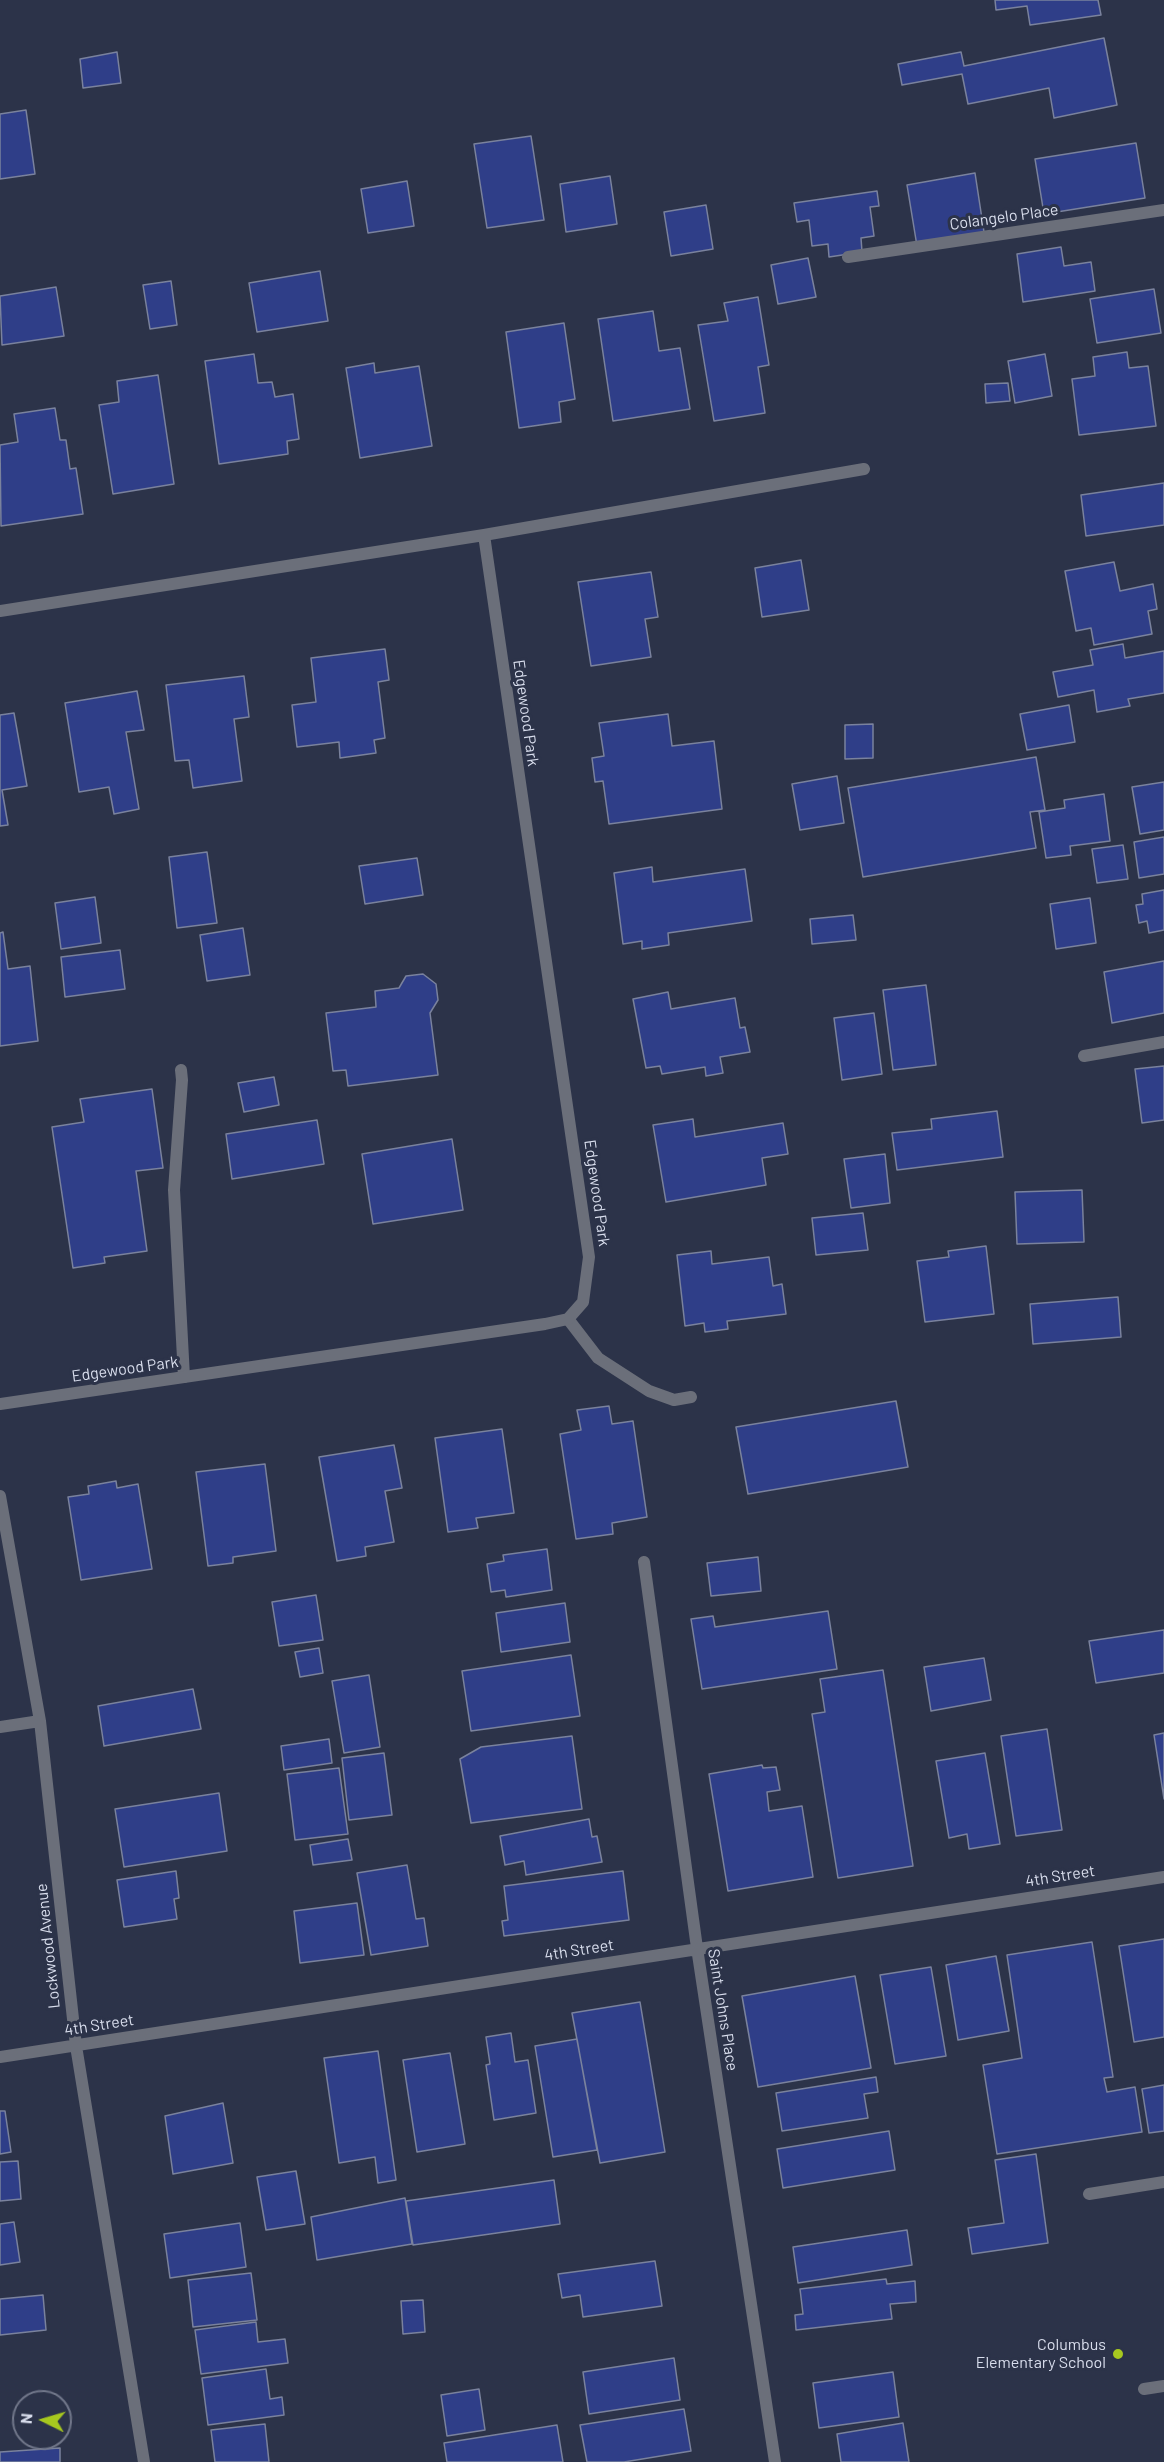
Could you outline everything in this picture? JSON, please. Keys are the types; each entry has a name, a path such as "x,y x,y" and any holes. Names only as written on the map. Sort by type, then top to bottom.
{"street":[{"name":"Colangelo Place","path":"848,257 1164,210"},
{"path":"0,611 484,534 864,469"},
{"name":"Edgewood Park","path":"0,1404 568,1319 583,1302 590,1257 484,534"},
{"path":"1084,1056 1164,1042"},
{"path":"181,1070 174,1190 184,1377"},
{"path":"568,1319 598,1358 649,1391 674,1400 691,1397"},
{"name":"Lockwood Avenue","path":"0,1496 40,1721 76,2046 144,2462"},
{"name":"Saint Johns Place","path":"644,1562 697,1948 775,2462"},
{"path":"0,1727 40,1721"},
{"name":"4th Street","path":"0,2057 1164,1877"},
{"path":"1089,2194 1164,2182"},
{"path":"1144,2389 1164,2386"}],"building":[{"path":"995,0 1098,0 1101,15 1030,25 1027,6 996,10"},
{"path":"1104,38 1117,105 1054,118 1049,88 968,104 962,74 902,85 898,64 961,52 964,66"},
{"path":"117,52 121,83 83,88 80,59"},
{"path":"26,110 35,174 0,179 0,114"},
{"path":"531,136 544,220 487,228 474,144"},
{"path":"1136,143 1145,198 1044,214 1035,159"},
{"path":"975,173 984,232 917,246 907,185"},
{"path":"610,176 617,224 566,232 560,184"},
{"path":"407,181 414,226 368,233 361,189"},
{"path":"877,191 879,206 870,207 874,236 861,238 862,252 829,257 828,244 812,246 809,220 797,222 794,203"},
{"path":"706,205 713,249 671,256 664,212"},
{"path":"1061,247 1064,266 1091,262 1095,291 1023,302 1017,254"},
{"path":"808,258 816,297 778,304 771,265"},
{"path":"320,271 328,321 257,332 249,283"},
{"path":"171,281 177,325 150,329 143,285"},
{"path":"56,287 64,336 2,345 0,296"},
{"path":"1154,289 1161,333 1097,343 1090,299"},
{"path":"758,297 769,365 758,367 765,413 714,421 698,325 728,321 724,303"},
{"path":"653,311 659,351 680,348 690,409 613,421 598,319"},
{"path":"564,323 575,399 559,402 561,422 519,428 506,332"},
{"path":"1127,352 1129,368 1148,366 1156,426 1079,435 1072,379 1095,376 1093,357"},
{"path":"254,354 258,383 272,382 275,397 293,394 299,439 287,441 288,454 219,464 205,361"},
{"path":"1045,354 1052,396 1015,403 1008,361"},
{"path":"374,363 375,373 419,366 432,446 360,458 346,368"},
{"path":"158,375 174,484 113,494 99,405 119,402 117,381"},
{"path":"1008,383 1010,401 986,403 985,384"},
{"path":"55,408 60,440 66,440 70,469 76,468 83,514 1,526 0,445 18,442 14,414"},
{"path":"1164,483 1164,525 1086,536 1081,495"},
{"path":"801,560 809,610 762,617 755,568"},
{"path":"1114,562 1120,591 1153,584 1157,609 1148,611 1152,634 1094,645 1091,628 1076,631 1065,571"},
{"path":"651,572 658,617 645,619 651,657 591,666 578,582"},
{"path":"1123,644 1125,658 1164,651 1164,693 1128,699 1130,706 1097,712 1094,690 1058,697 1053,672 1093,665 1090,650"},
{"path":"385,649 389,680 378,682 385,738 374,740 376,753 340,758 339,742 297,747 292,705 316,702 311,658"},
{"path":"244,676 249,717 234,719 242,781 193,788 189,760 175,761 166,685"},
{"path":"137,691 144,730 126,732 139,809 114,814 109,787 79,792 65,703"},
{"path":"1069,705 1075,742 1027,750 1020,714"},
{"path":"14,713 27,786 2,790 8,825 0,826 0,715"},
{"path":"668,714 672,746 714,741 722,809 609,824 603,781 595,782 592,758 604,756 599,723"},
{"path":"873,724 873,758 845,759 845,725"},
{"path":"1036,757 1045,810 1030,812 1036,848 863,877 848,788"},
{"path":"837,776 844,823 800,830 792,784"},
{"path":"1164,782 1164,830 1140,834 1132,787"},
{"path":"1104,794 1110,841 1070,846 1071,855 1046,858 1039,812 1065,808 1064,800"},
{"path":"1164,837 1164,874 1139,878 1134,842"},
{"path":"1123,845 1128,879 1097,883 1092,849"},
{"path":"207,852 217,923 177,928 169,857"},
{"path":"417,858 423,895 365,904 359,866"},
{"path":"652,867 653,882 745,869 752,921 668,933 669,945 642,949 642,941 623,944 614,873"},
{"path":"1164,890 1164,930 1149,933 1147,921 1139,923 1136,905 1143,904 1142,894"},
{"path":"95,897 101,943 61,949 55,903"},
{"path":"1090,898 1096,943 1056,949 1050,904"},
{"path":"853,915 856,940 812,944 810,919"},
{"path":"243,928 250,975 207,981 200,935"},
{"path":"3,932 8,969 30,966 38,1041 0,1046 0,933"},
{"path":"120,950 125,989 65,997 61,957"},
{"path":"1164,961 1164,1013 1112,1023 1104,972"},
{"path":"423,974 436,984 438,1000 430,1013 438,1075 348,1086 346,1070 333,1071 326,1013 376,1007 375,991 399,988 406,976"},
{"path":"926,985 936,1065 893,1070 883,990"},
{"path":"668,992 671,1009 735,998 740,1028 745,1027 750,1052 720,1057 723,1073 706,1076 705,1067 662,1074 660,1066 646,1068 633,999"},
{"path":"874,1013 882,1074 842,1080 834,1018"},
{"path":"1164,1066 1164,1120 1142,1123 1135,1069"},
{"path":"274,1077 279,1105 244,1112 238,1083"},
{"path":"152,1089 163,1168 136,1171 147,1251 104,1257 105,1263 73,1268 52,1127 84,1122 80,1099"},
{"path":"997,1111 1003,1157 897,1170 892,1133 932,1129 931,1119"},
{"path":"693,1119 695,1137 783,1123 788,1154 762,1158 766,1185 666,1202 653,1125"},
{"path":"317,1120 324,1164 232,1179 226,1134"},
{"path":"452,1139 463,1210 373,1224 362,1154"},
{"path":"885,1154 890,1203 851,1208 844,1159"},
{"path":"1082,1190 1084,1242 1017,1244 1015,1192"},
{"path":"863,1213 868,1250 816,1255 812,1218"},
{"path":"986,1246 994,1314 925,1322 917,1261 949,1257 948,1251"},
{"path":"711,1251 712,1264 769,1257 773,1286 782,1284 786,1314 727,1321 728,1329 705,1332 704,1323 685,1326 677,1255"},
{"path":"1118,1297 1121,1337 1033,1344 1030,1304"},
{"path":"896,1401 908,1467 748,1494 736,1427"},
{"path":"609,1406 612,1424 633,1421 647,1517 612,1523 613,1534 576,1539 560,1434 581,1430 577,1410"},
{"path":"502,1429 514,1513 476,1518 478,1528 448,1532 435,1438"},
{"path":"394,1445 402,1488 385,1491 394,1542 365,1547 366,1556 337,1561 319,1457"},
{"path":"265,1464 276,1551 233,1557 233,1563 208,1566 196,1472"},
{"path":"116,1481 117,1488 138,1484 152,1569 81,1580 68,1497 89,1494 88,1486"},
{"path":"547,1549 552,1590 506,1597 505,1590 491,1592 487,1564 504,1561 503,1555"},
{"path":"758,1557 761,1591 711,1596 707,1563"},
{"path":"316,1595 323,1640 279,1646 272,1602"},
{"path":"565,1603 570,1642 501,1652 496,1613"},
{"path":"828,1611 837,1669 702,1689 691,1619 713,1616 715,1627"},
{"path":"1164,1630 1164,1673 1096,1683 1089,1641"},
{"path":"319,1648 323,1673 300,1677 295,1652"},
{"path":"571,1655 580,1716 471,1731 462,1671"},
{"path":"984,1658 991,1700 931,1711 924,1667"},
{"path":"883,1670 913,1866 838,1878 812,1714 825,1712 820,1679"},
{"path":"369,1675 380,1747 344,1753 332,1681"},
{"path":"193,1689 201,1729 104,1746 98,1706"},
{"path":"1047,1729 1062,1830 1016,1836 1001,1736"},
{"path":"1164,1733 1164,1799 1154,1735"},
{"path":"572,1736 582,1809 471,1823 460,1759 481,1747"},
{"path":"329,1739 332,1763 284,1770 281,1746"},
{"path":"384,1753 392,1815 349,1820 342,1758"},
{"path":"985,1753 1000,1844 969,1849 967,1834 949,1838 936,1761"},
{"path":"762,1765 763,1768 776,1767 780,1790 767,1792 769,1811 802,1806 813,1877 728,1891 709,1774"},
{"path":"339,1768 348,1834 295,1840 287,1774"},
{"path":"219,1793 227,1851 124,1867 115,1809"},
{"path":"589,1819 592,1837 597,1836 602,1862 526,1875 524,1861 505,1865 500,1836"},
{"path":"348,1839 352,1860 313,1865 310,1845"},
{"path":"407,1865 416,1919 424,1918 428,1946 371,1955 357,1873"},
{"path":"176,1871 179,1898 174,1899 177,1919 124,1927 117,1880"},
{"path":"623,1871 629,1920 504,1936 502,1921 508,1920 504,1886"},
{"path":"357,1903 364,1955 300,1963 294,1911"},
{"path":"1164,1939 1164,2037 1134,2042 1119,1946"},
{"path":"1092,1942 1113,2077 1104,2078 1107,2092 1135,2087 1142,2132 997,2154 983,2065 1022,2058 1007,1955"},
{"path":"996,1956 1009,2031 958,2040 946,1965"},
{"path":"931,1967 946,2056 895,2064 880,1975"},
{"path":"855,1976 871,2068 758,2087 742,1996"},
{"path":"640,2002 665,2152 600,2163 572,2013"},
{"path":"511,2033 515,2062 528,2060 536,2113 494,2120 486,2065 490,2064 486,2037"},
{"path":"577,2039 597,2150 553,2157 535,2046"},
{"path":"378,2051 396,2180 378,2183 375,2157 339,2163 324,2058"},
{"path":"450,2053 465,2144 417,2152 403,2060"},
{"path":"876,2077 878,2092 864,2094 868,2118 782,2131 776,2093"},
{"path":"1164,2085 1164,2131 1149,2133 1142,2089"},
{"path":"223,2103 233,2163 173,2174 165,2116"},
{"path":"0,2111 5,2111 11,2152 0,2154"},
{"path":"889,2131 895,2170 783,2188 777,2149"},
{"path":"1036,2154 1048,2243 972,2254 968,2228 1004,2223 995,2160"},
{"path":"18,2161 21,2199 0,2201 0,2162"},
{"path":"296,2171 305,2224 266,2230 257,2177"},
{"path":"554,2180 560,2224 413,2245 406,2201"},
{"path":"405,2198 412,2244 317,2260 311,2217"},
{"path":"14,2222 20,2262 0,2265 0,2224"},
{"path":"240,2223 246,2267 170,2278 164,2234"},
{"path":"907,2230 912,2265 798,2283 793,2247"},
{"path":"655,2261 662,2306 583,2317 580,2295 562,2298 558,2274"},
{"path":"251,2273 257,2320 193,2327 188,2280"},
{"path":"886,2279 887,2284 915,2281 916,2302 890,2304 892,2319 796,2330 795,2315 803,2314 800,2289"},
{"path":"43,2295 46,2330 0,2335 0,2299"},
{"path":"423,2300 425,2332 403,2334 401,2301"},
{"path":"256,2322 258,2342 285,2339 288,2363 201,2374 195,2330"},
{"path":"674,2358 680,2400 589,2414 583,2372"},
{"path":"266,2369 270,2399 282,2397 284,2415 208,2425 202,2378"},
{"path":"893,2372 899,2417 819,2428 813,2383"},
{"path":"479,2389 485,2430 447,2436 441,2395"},
{"path":"684,2409 691,2451 624,2462 587,2462 580,2425"},
{"path":"903,2423 909,2462 841,2462 837,2434"},
{"path":"265,2424 269,2462 215,2462 211,2430"},
{"path":"557,2425 563,2462 447,2462 444,2443"},
{"path":"60,2450 60,2462 0,2462 0,2452"}],"place":[{"name":"Columbus Elementary School","path":"1118,2354"}]}
